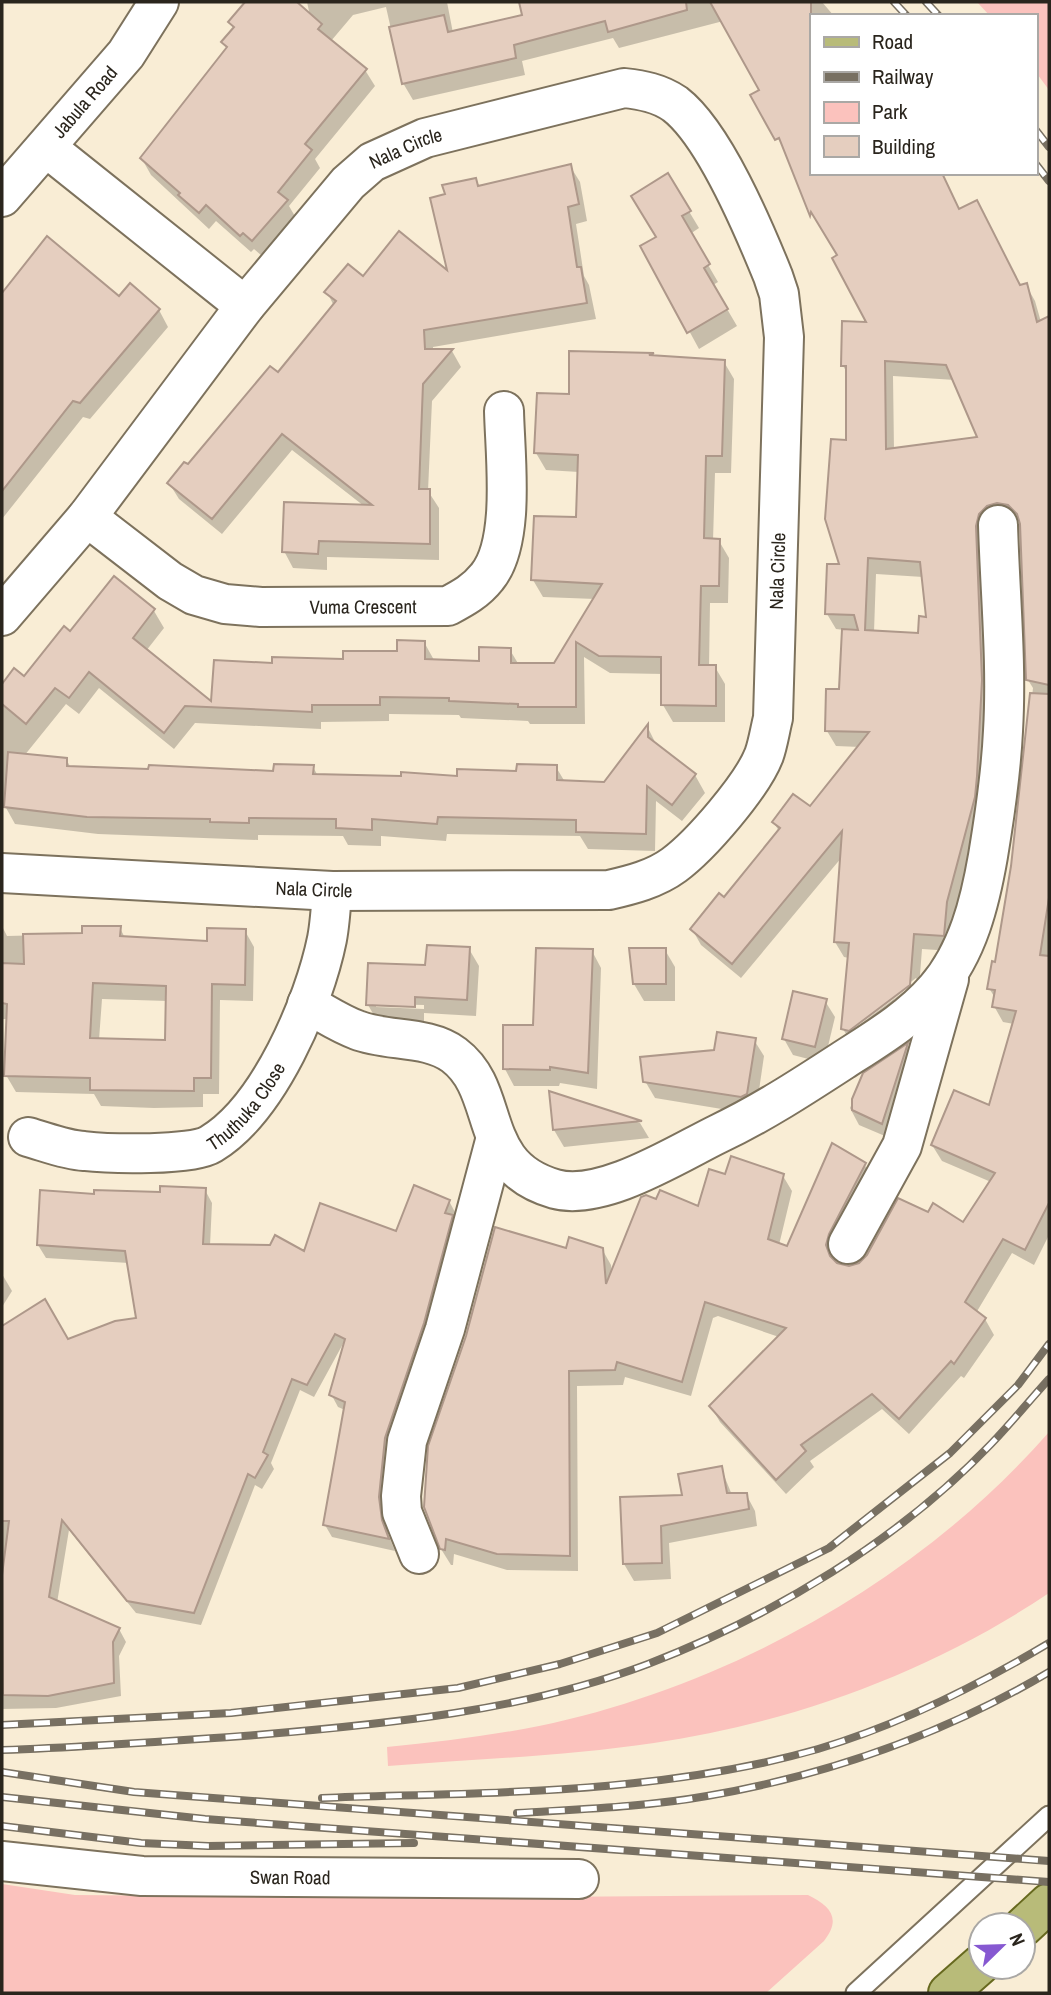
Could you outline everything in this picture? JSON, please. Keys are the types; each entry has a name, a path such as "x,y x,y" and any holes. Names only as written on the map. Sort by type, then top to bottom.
{"main road":[{"path":"948,1993 967,1976"}],"street":[{"name":"Jabula Road","path":"2,197 126,54 159,2"},
{"name":"Nala Circle","path":"2,616 87,517 245,306 348,183 372,162 425,138 624,88 649,91 674,104 694,124 711,148 763,253 779,294 784,337 773,718 764,756 746,784 700,841 673,866 640,883 608,890 332,891 2,873"},
{"path":"47,148 245,306"},
{"name":"Vuma Crescent","path":"87,517 170,581 194,595 225,604 261,607 447,606 470,595 488,577 498,559 506,489 503,411"},
{"path":"848,1244 902,1146 953,963 981,894 999,790 1004,728 998,525"},
{"name":"Thuthuka Close","path":"27,1137 83,1152 187,1151 210,1145 254,1105 307,1004 328,937 332,891"},
{"path":"307,1004 358,1031 429,1044 453,1054 470,1071 481,1093 495,1141 520,1169 553,1188 574,1192 628,1177 756,1116 917,1010 939,986 953,963"},
{"path":"419,1554 402,1511 407,1441 445,1329 495,1141"},
{"name":"Swan Road","path":"2,1861 142,1877 579,1879"}],"lane":[{"path":"856,1993 1049,1816"}],"green space":[{"path":"977,2 1049,2 1049,90 1037,74 1037,14 988,14"},
{"path":"1049,1432 1049,1593 958,1647 860,1690 758,1722 706,1734 588,1751 388,1766 387,1747 520,1730 611,1708 681,1684 751,1654 818,1619 882,1579 942,1534 998,1485"},
{"path":"2,1884 75,1895 429,1898 808,1895 827,1908 833,1919 824,1941 766,1993 2,1993"}],"building":[{"path":"245,2 297,2 322,24 318,29 367,69 305,144 312,150 278,192 288,200 252,241 243,233 240,236 206,205 199,213 140,158 227,47 221,42 234,27 228,22"},
{"path":"519,2 686,2 687,10 608,32 605,21 514,45 516,58 402,84 389,27 444,15 448,32 522,15"},
{"path":"710,2 811,2 810,175 943,175 959,209 977,200 1020,285 1027,283 1037,322 1049,316 1049,685 1026,680 1020,524 1017,514 1008,505 997,503 987,506 979,514 976,526 982,680 975,797 947,902 944,936 914,934 910,985 849,1031 841,1029 849,943 834,942 842,831 732,964 690,929 719,893 724,897 780,828 772,822 793,794 810,806 869,732 825,731 826,689 839,689 842,629 858,630 854,615 825,614 827,564 839,564 825,519 831,439 846,440 846,366 841,366 842,321 866,322 832,258 837,255 811,212 810,216 779,138 775,140 750,95 759,90","holes":["885,361 946,365 977,437 886,449","868,558 920,562 926,617 919,616 918,633 865,630"]},
{"path":"571,164 579,204 568,207 577,267 581,267 587,303 424,330 425,349 453,349 423,384 419,489 430,489 430,544 319,541 318,554 282,552 284,502 372,505 282,434 212,519 167,483 184,462 188,464 270,366 278,372 336,301 324,292 348,264 363,276 399,231 447,270 430,198 445,194 442,185 476,178 478,186"},
{"path":"668,173 691,211 682,216 710,264 704,268 728,309 687,333 640,246 656,237 631,196"},
{"path":"47,236 119,296 130,283 160,309 80,403 73,401 2,491 2,293"},
{"path":"569,351 654,353 649,355 725,360 722,456 706,456 704,538 720,539 719,586 701,586 699,665 716,665 716,706 661,705 661,657 599,656 576,642 576,707 518,707 518,704 449,701 449,698 380,697 380,705 312,705 312,712 185,706 164,733 89,672 69,698 55,688 26,724 2,704 2,684 14,668 24,676 64,626 70,631 114,576 155,609 133,638 211,701 214,660 272,663 272,657 343,659 343,651 397,651 397,640 425,641 425,659 479,661 479,647 511,648 511,663 554,663 602,584 531,580 534,516 576,517 578,455 534,453 537,393 569,394"},
{"path":"1030,693 1049,694 1049,898 1040,955 1049,956 1049,1203 1025,1250 1003,1239 965,1302 986,1318 954,1364 951,1361 899,1419 872,1394 801,1445 806,1451 776,1480 709,1406 786,1328 705,1302 682,1382 617,1362 615,1370 569,1371 570,1556 497,1554 446,1539 445,1550 440,1549 424,1507 428,1446 466,1336 495,1227 566,1248 569,1237 603,1248 606,1284 641,1197 646,1195 656,1199 660,1190 698,1206 709,1169 725,1174 731,1156 784,1174 768,1239 787,1246 832,1143 866,1163 829,1234 826,1245 830,1256 837,1263 849,1266 859,1263 867,1255 898,1198 928,1212 933,1203 963,1222 995,1173 931,1145 954,1090 989,1105 1016,1011 992,1007 995,990 987,989 992,961 995,962 1011,866"},
{"path":"648,724 648,737 696,774 672,805 647,786 646,834 576,832 576,820 438,817 437,824 372,819 372,830 336,828 336,819 249,818 249,823 210,822 210,819 87,817 4,807 8,752 67,758 67,766 148,769 149,765 273,771 274,764 314,765 313,774 401,776 401,772 457,776 457,769 516,771 517,764 557,765 557,780 604,782"},
{"path":"82,926 121,926 120,936 207,941 207,928 246,929 245,985 212,984 211,1078 194,1078 194,1091 90,1090 90,1078 4,1076 7,1004 2,1003 2,963 24,964 23,934 82,933","holes":["93,983 166,986 165,1040 90,1038"]},
{"path":"427,945 470,947 467,1000 415,997 415,1007 366,1005 368,963 425,965"},
{"path":"536,948 593,949 588,1073 550,1067 550,1070 503,1069 503,1025 533,1025"},
{"path":"629,948 666,948 666,984 633,984"},
{"path":"793,991 827,999 815,1047 782,1039"},
{"path":"717,1032 756,1038 747,1094 741,1097 643,1082 640,1057 714,1050"},
{"path":"908,1043 882,1124 852,1110 852,1099 863,1073"},
{"path":"549,1091 642,1121 553,1130"},
{"path":"414,1185 450,1200 445,1213 453,1215 424,1323 385,1438 379,1497 382,1520 389,1539 323,1525 345,1402 329,1395 345,1339 335,1334 307,1385 292,1379 263,1452 268,1455 255,1478 248,1474 194,1613 127,1601 62,1520 49,1597 120,1628 113,1642 114,1683 48,1696 3,1695 2,1575 9,1521 2,1521 2,1326 45,1299 68,1339 115,1321 136,1318 125,1251 37,1245 40,1190 94,1194 94,1190 160,1192 160,1186 206,1188 203,1244 270,1245 275,1235 304,1251 320,1203 396,1231"},
{"path":"722,1466 727,1493 747,1493 749,1509 661,1526 662,1563 623,1564 620,1497 682,1495 678,1474"}],"railway":[{"path":"894,2 905,14"},
{"path":"926,2 937,14"},
{"path":"1037,132 1049,147"},
{"path":"1037,166 1049,181"},
{"path":"2,1725 231,1713 458,1688 560,1664 657,1633 829,1548 950,1453 1018,1385 1049,1344"},
{"path":"2,1750 256,1735 405,1720 553,1693 648,1664 695,1645 787,1599 875,1544 955,1479 991,1444 1049,1379"},
{"path":"322,1798 572,1789 696,1775 758,1764 818,1749 908,1716 966,1689 1049,1643"},
{"path":"517,1813 684,1800 797,1776 841,1764 927,1733 968,1715 1049,1672"},
{"path":"2,1772 134,1792 1049,1861"},
{"path":"2,1797 205,1819 1049,1882"},
{"path":"2,1826 141,1843 208,1846 414,1843"}]}
